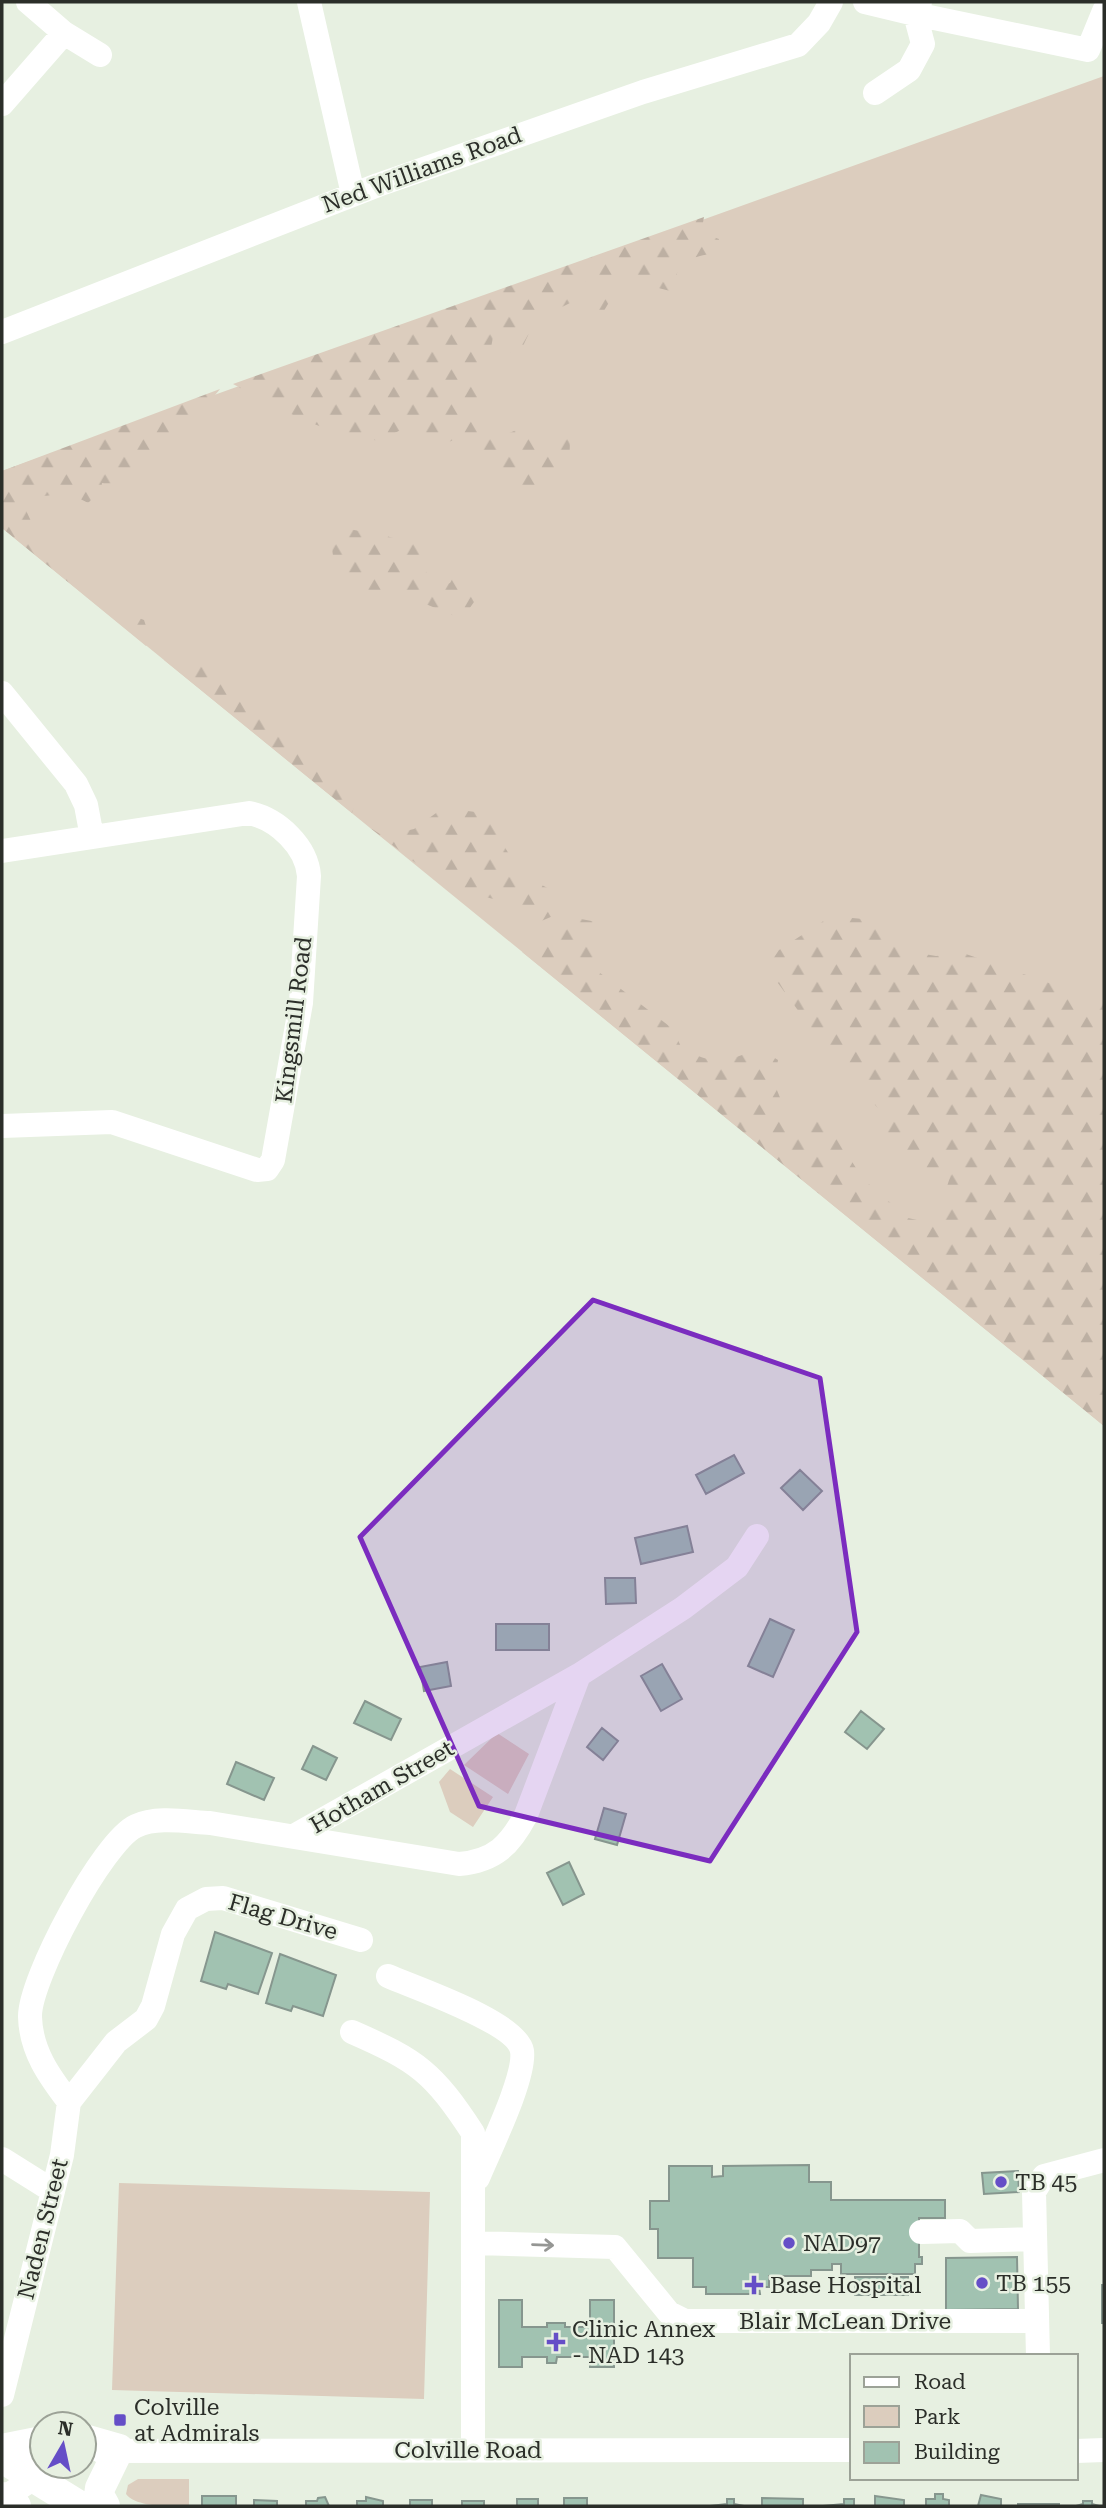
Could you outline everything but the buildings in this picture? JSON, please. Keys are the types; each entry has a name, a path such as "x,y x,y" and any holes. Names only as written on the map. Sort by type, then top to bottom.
{"main road":[{"path":"98,2443 119,2449 100,2488 99,2495 105,2506"},
{"path":"2,2449 28,2444"},
{"path":"2,2458 17,2491 58,2506"},
{"path":"17,2491 80,2506"}],"street":[{"path":"28,2 64,33 100,55"},
{"path":"309,2 353,194"},
{"name":"Ned Williams Road","path":"2,332 353,194 643,92 798,45 819,23 831,2"},
{"path":"865,2 917,8 1088,50 1104,11"},
{"path":"875,93 909,69 923,44 917,8"},
{"path":"2,104 64,33"},
{"path":"2,693 76,783 86,805 92,837"},
{"name":"Kingsmill Road","path":"2,851 249,813 276,825 306,858 309,876 301,1003 274,1160 267,1169 257,1170 112,1122 2,1126"},
{"name":"Hotham Street","path":"69,2102 44,2070 33,2040 30,2016 33,1991 101,1861 118,1837 138,1825 171,1821 210,1823 294,1836 579,1675 683,1608 737,1567 757,1536"},
{"path":"294,1836 459,1864 493,1857 515,1836 526,1815 579,1675"},
{"name":"Flag Drive","path":"69,2102 116,2042 146,2019 153,2006 173,1934 187,1909 206,1899 223,1898 361,1940"},
{"path":"388,1976 497,2024 516,2038 522,2051 519,2074 506,2112 475,2185"},
{"path":"352,2032 400,2053 423,2068 449,2096 473,2133 475,2243 472,2450"},
{"name":"Naden Street","path":"2,2395 53,2191 67,2128 69,2102"},
{"path":"2,2159 53,2191"},
{"path":"1038,2354 1034,2192 1044,2176 1104,2160"},
{"path":"921,2232 960,2231 970,2241 1035,2239"},
{"name":"Blair McLean Drive","path":"475,2243 615,2247 669,2323 685,2321 729,2327 990,2327 1037,2321"},
{"name":"Colville Road","path":"98,2452 119,2449 850,2449"},
{"path":"1078,2451 1104,2450"}],"highlighted area":[{"path":"593,1300 820,1378 857,1632 710,1861 479,1806 360,1537"}],"green space":[{"path":"1104,76 1104,1426 2,528 2,471"},
{"path":"704,217 701,233 719,239 717,254 679,261 674,292 643,284 636,272 629,269 602,314 595,304 601,292 590,279 572,289 570,303 562,307 553,298 543,304 522,348 511,353 506,337 493,337 488,364 479,384 481,431 494,439 519,429 540,437 569,429 570,452 566,469 555,482 535,494 511,485 491,473 455,439 437,448 416,432 405,429 381,441 360,438 322,427 233,384"},
{"path":"220,389 167,449 134,475 117,482 102,483 101,490 88,503 64,495 39,497 22,502 46,553 108,606 144,620 151,641 146,646 2,528 2,471"},
{"path":"348,529 417,545 424,569 437,586 450,583 458,569 472,579 474,602 462,619 416,600 370,591 334,563 331,541"},
{"path":"164,660 222,666 247,701 271,726 346,778 355,803 352,813"},
{"path":"443,808 484,813 521,874 557,893 560,901 553,916 539,922 506,902 448,888 369,827 383,836 414,829"},
{"path":"831,916 863,919 887,934 901,950 936,956 963,953 1104,1002 1104,1426 522,952 531,954 581,919 602,923 591,966 673,1029 682,1049 703,1058 720,1060 737,1057 759,1048 778,1060 774,1083 788,1117 823,1116 863,1179 908,1218 935,1224 950,1177 936,1168 925,1174 886,1133 888,1118 839,1064 767,968 779,950"},
{"path":"497,1733 529,1754 508,1794 464,1765"},
{"path":"450,1769 493,1797 473,1827 450,1812 439,1782"},
{"path":"119,2183 430,2192 424,2399 112,2390"},
{"path":"138,2479 189,2479 189,2506 155,2505 131,2499 126,2494 128,2485"}],"place":[{"name":"TB 45","path":"1001,2182"},
{"name":"NAD97","path":"789,2243"},
{"name":"TB 155","path":"982,2283"},
{"name":"Base Hospital","path":"754,2285"},
{"name":"Clinic Annex - NAD 143","path":"556,2342"},
{"name":"Colville at Admirals","path":"120,2420"}]}
